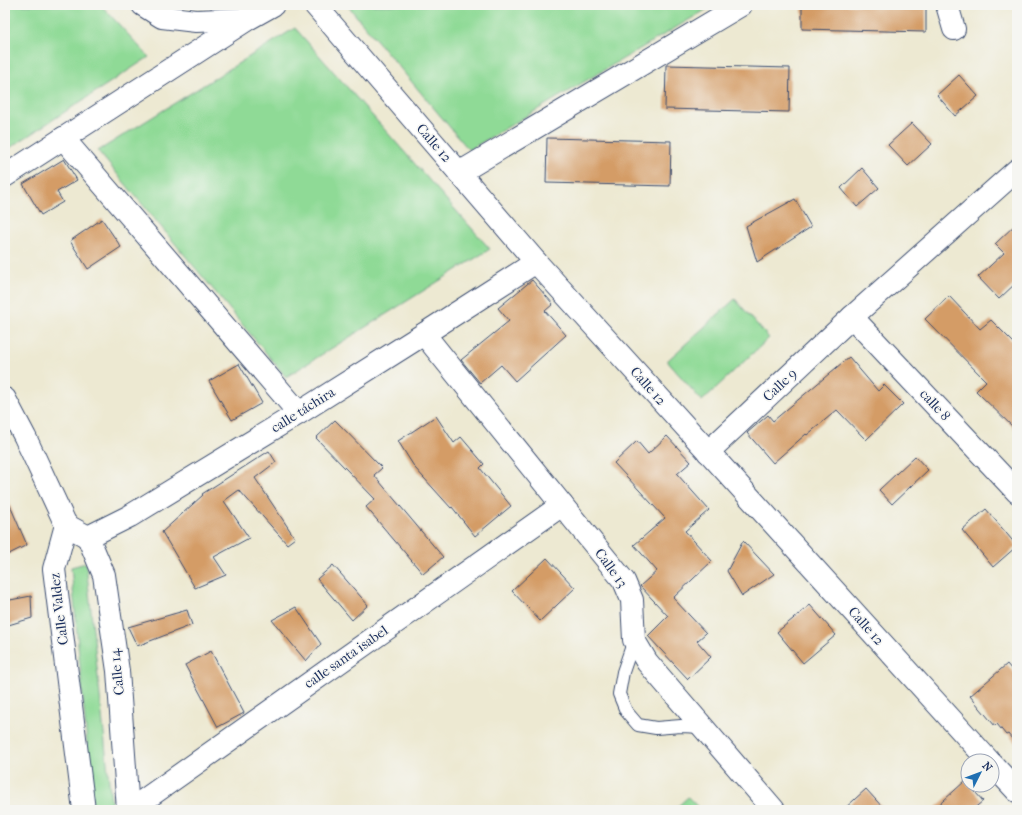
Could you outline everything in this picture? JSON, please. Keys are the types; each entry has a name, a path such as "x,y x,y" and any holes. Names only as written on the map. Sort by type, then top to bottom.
{"street":[{"path":"143,5 162,16 196,21 248,19"},
{"path":"5,176 248,19 273,5"},
{"name":"Calle 12","path":"315,5 536,262 982,753"},
{"path":"459,172 741,5"},
{"path":"947,5 954,29"},
{"path":"63,138 299,413"},
{"name":"Calle 9","path":"708,452 852,317 1017,170"},
{"name":"calle táchira","path":"88,537 130,516 299,413 536,262"},
{"name":"calle 8","path":"852,317 1017,492"},
{"name":"Calle 13","path":"424,334 624,581 632,600 634,640 646,662 774,810"},
{"path":"5,399 66,525 88,537"},
{"name":"calle santa isabel","path":"129,810 562,505"},
{"name":"Calle Valdez","path":"66,525 54,569 84,810"},
{"name":"Calle 14","path":"88,537 104,575 118,671 129,810"},
{"path":"1000,773 1017,791"}],"lane":[{"path":"634,640 623,672 619,694 626,711 638,725 656,728 681,726 702,727"}],"green space":[{"path":"5,5 101,5 149,57 5,151"},
{"path":"347,5 714,5 469,150"},
{"path":"295,28 490,249 286,377 98,151"},
{"path":"735,299 769,338 702,401 667,361"},
{"path":"86,563 112,810 93,810 71,567"},
{"path":"688,797 701,810 674,810"}],"building":[{"path":"802,5 926,5 926,32 802,29"},
{"path":"666,65 790,68 789,112 665,109"},
{"path":"959,75 978,96 955,116 937,95"},
{"path":"912,123 932,144 908,166 888,145"},
{"path":"547,138 671,141 670,186 546,183"},
{"path":"64,159 77,180 57,192 63,202 41,215 23,184"},
{"path":"862,168 879,188 857,207 841,188"},
{"path":"795,199 811,227 757,262 746,226"},
{"path":"102,219 121,247 88,269 70,241"},
{"path":"1017,223 1017,282 999,299 978,277 1004,253 995,244"},
{"path":"532,280 553,304 545,311 566,335 515,381 501,365 480,383 461,360 509,321 498,308"},
{"path":"949,296 980,329 991,320 1017,346 1017,431 976,391 986,381 925,319"},
{"path":"849,357 878,391 884,385 903,404 866,440 837,410 807,435 806,434 773,463 747,433 768,415 773,421"},
{"path":"239,364 262,403 232,420 209,381"},
{"path":"436,416 454,443 461,437 484,464 480,468 511,506 475,536 452,507 451,508 415,468 398,441"},
{"path":"335,420 382,468 374,475 443,557 423,574 366,507 375,499 316,438"},
{"path":"667,436 691,462 677,474 709,510 685,531 712,561 673,598 706,633 697,641 711,657 688,679 648,636 668,616 640,586 657,571 634,545 665,518 614,463 637,441 648,454"},
{"path":"269,451 276,462 255,478 295,538 287,544 239,490 224,501 249,538 214,557 226,575 195,588 162,532 203,495 202,494"},
{"path":"915,456 928,470 892,504 879,490"},
{"path":"5,494 27,545 5,556"},
{"path":"986,509 1017,546 993,567 962,530"},
{"path":"743,541 774,574 742,596 727,571"},
{"path":"547,558 575,588 540,621 512,591"},
{"path":"333,565 368,605 352,620 317,579"},
{"path":"31,596 32,618 5,626 5,601"},
{"path":"810,605 836,635 803,663 777,632"},
{"path":"296,607 321,644 306,661 272,620"},
{"path":"187,610 192,625 137,646 128,627"},
{"path":"211,651 244,713 218,727 185,665"},
{"path":"1007,664 1017,676 1017,745 997,724 995,726 970,696"},
{"path":"960,786 960,793 976,793 983,801 972,810 933,810"},
{"path":"866,789 885,810 843,810"}]}
